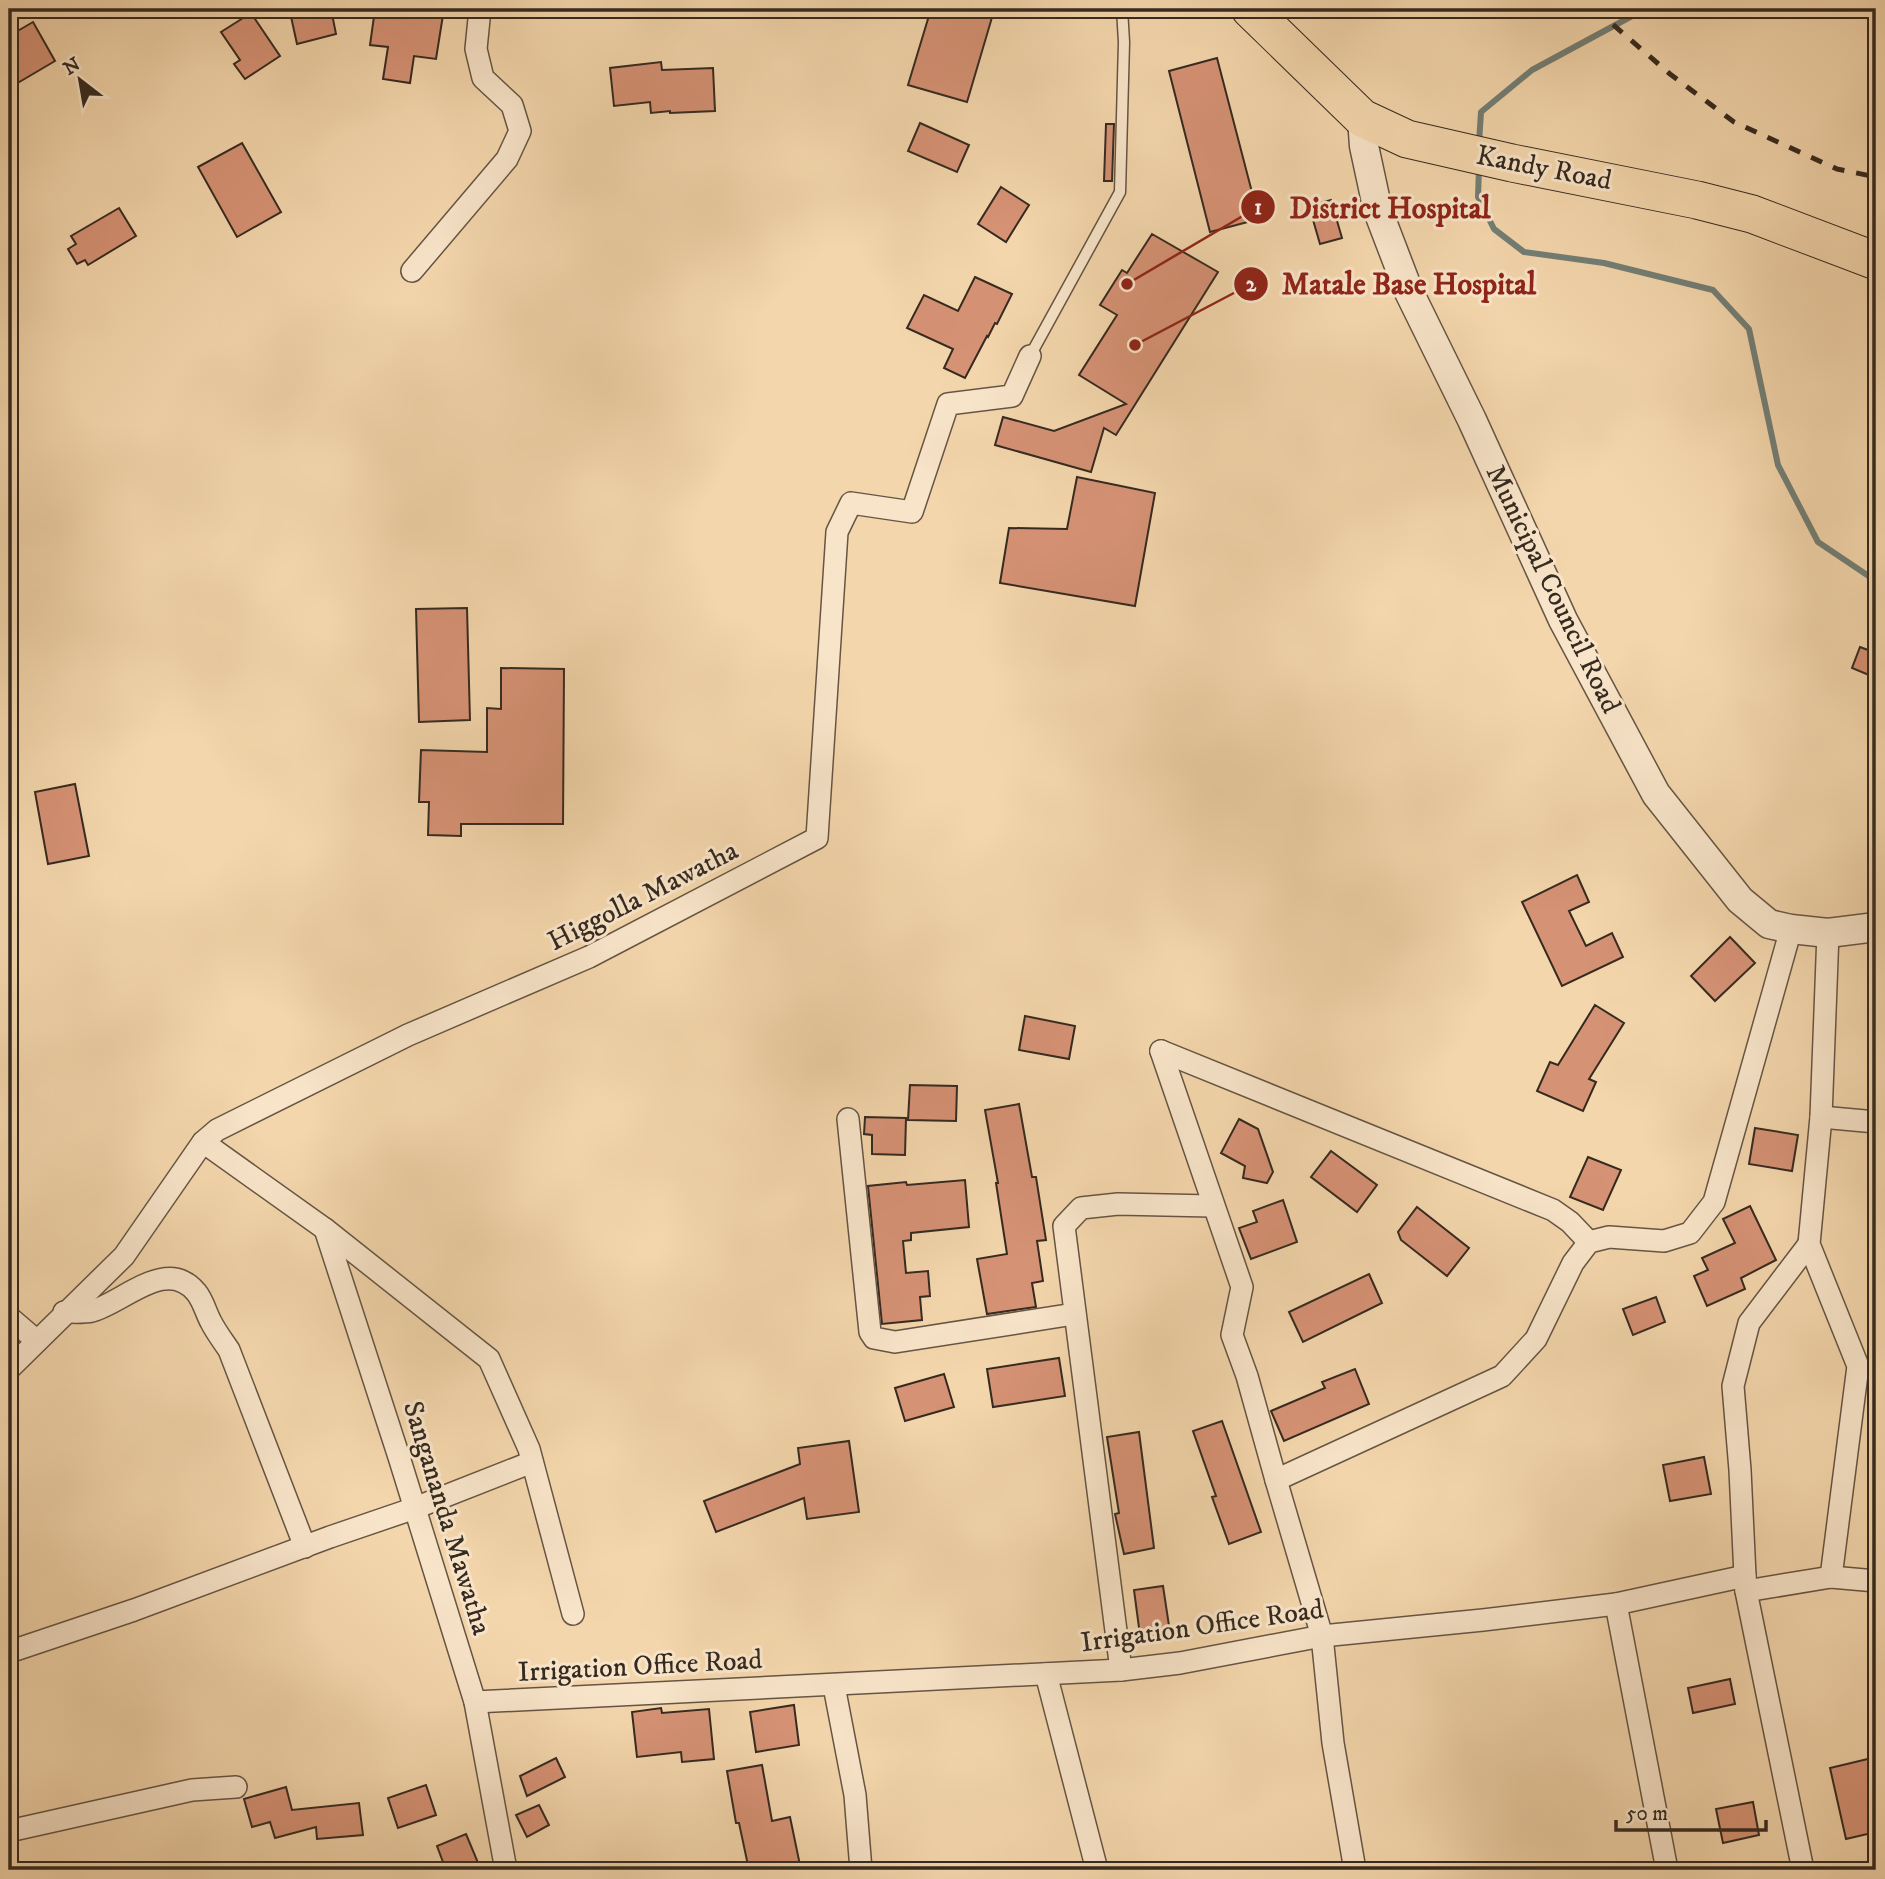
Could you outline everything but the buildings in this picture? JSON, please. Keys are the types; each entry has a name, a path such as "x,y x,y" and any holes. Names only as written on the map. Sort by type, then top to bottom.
{"highway":[{"name":"Kandy Road","path":"1250,9 1362,118 1407,139 1512,163 1635,186 1741,211 1876,261"}],"street":[{"path":"412,271 507,159 520,131 512,105 483,78 476,49 480,9"},
{"name":"Municipal Council Road","path":"1362,118 1364,146 1378,211 1409,292 1472,420 1563,620 1656,794 1740,900 1769,924 1828,933 1876,927"},
{"name":"Higgolla Mawatha","path":"9,1369 64,1312 124,1256 203,1142 218,1130 408,1035 589,957 817,838 837,532 851,503 912,512 948,404 1012,396 1030,356"},
{"path":"1276,1480 1502,1376 1536,1339 1573,1263 1589,1242 1609,1237 1664,1241 1690,1233 1714,1202 1791,929"},
{"path":"1828,933 1821,1117 1809,1244 1858,1366 1831,1577"},
{"path":"1355,1870 1332,1744 1322,1636 1247,1376 1232,1335 1241,1287 1161,1051 1553,1210 1570,1222 1589,1242"},
{"path":"1821,1117 1876,1122"},
{"path":"848,1119 870,1332 874,1338 895,1342 1074,1314"},
{"path":"203,1142 325,1228 489,1359 532,1462 573,1614"},
{"path":"1121,1670 1064,1226 1081,1208 1118,1204 1212,1206"},
{"name":"Sangananda Mawatha","path":"325,1228 475,1702 506,1870"},
{"path":"1803,1870 1745,1584 1733,1386 1749,1323 1809,1244"},
{"path":"64,1312 93,1311 159,1280 183,1282 197,1293 229,1350 304,1547"},
{"path":"9,1317 37,1341"},
{"path":"9,1652 415,1508 532,1462"},
{"name":"Irrigation Office Road","path":"475,1702 1121,1670 1180,1663 1322,1636 1616,1604 1745,1584 1831,1577 1876,1581"},
{"path":"1616,1604 1667,1870"},
{"path":"1046,1674 1097,1870"},
{"path":"834,1686 855,1795 861,1870"},
{"path":"9,1831 192,1790 236,1787"}],"lane":[{"path":"1030,356 1120,192 1124,42 1122,9"}],"waterway":[{"path":"1479,143 1481,112 1532,70 1645,9"},
{"path":"1479,168 1478,197 1494,229 1524,252 1604,263 1713,290 1749,329 1778,465 1818,542 1876,581"}],"railway":[{"path":"1595,9 1670,74 1734,122 1837,169 1876,177"}],"place":[{"name":"District Hospital","path":"1127,284"},
{"name":"Matale Base Hospital","path":"1135,345"}]}
